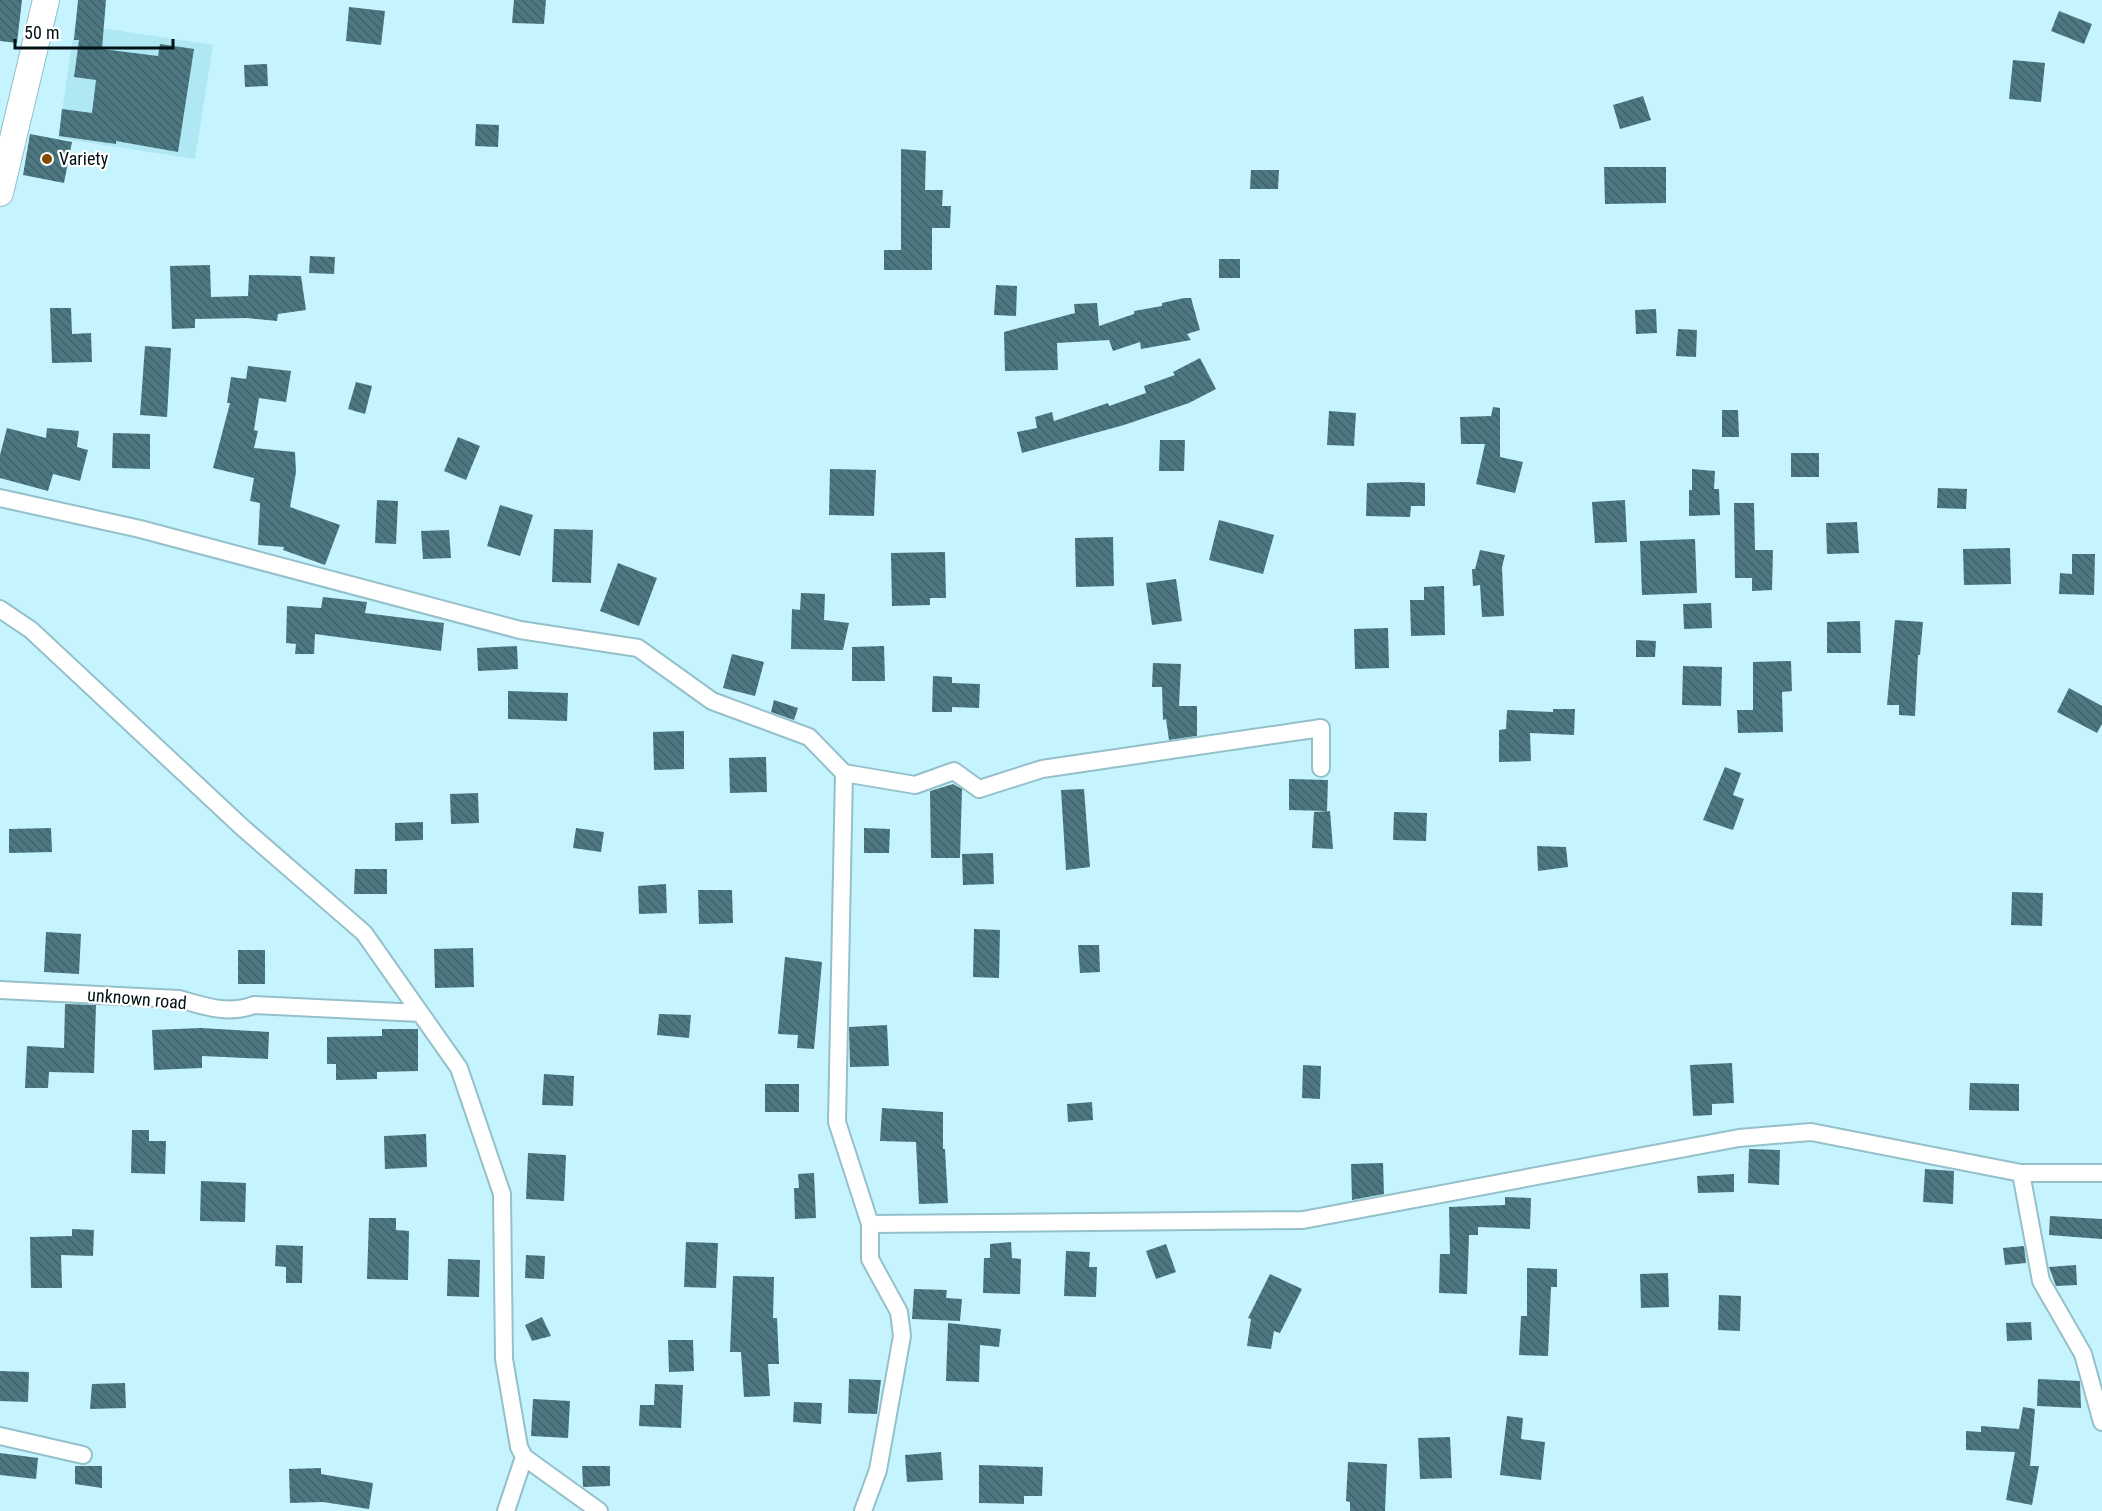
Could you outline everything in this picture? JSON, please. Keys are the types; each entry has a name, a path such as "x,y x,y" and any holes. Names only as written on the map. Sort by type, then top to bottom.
{"main road":[{"path":"0,193 46,0"}],"street":[{"path":"0,498 140,529 520,630 638,648 712,701 809,736 844,773 915,785 954,771 978,789 1042,769 1321,728 1321,768"},
{"path":"0,609 31,630 243,828 364,933 459,1068 502,1194 504,1359 519,1447 524,1457 600,1511"},
{"path":"844,773 837,1122 870,1224 870,1259 899,1312 902,1336 878,1470 863,1511"},
{"name":"unknown road","path":"0,990 179,999 237,1011 254,1005 420,1013"},
{"path":"870,1224 1303,1220 1739,1138 1811,1132 2021,1173 2102,1173"},
{"path":"2021,1173 2041,1281 2083,1354 2102,1422"},
{"path":"0,1436 83,1455"},
{"path":"506,1511 524,1457"}],"shaded area":[{"path":"75,24 213,45 195,159 58,138"}],"building":[{"path":"0,0 22,0 17,43 0,41"},
{"path":"78,0 106,0 102,49 158,56 160,44 194,49 178,152 116,141 116,144 59,136 62,109 92,113 96,80 74,77 79,40 74,40"},
{"path":"514,0 546,0 544,24 512,23"},
{"path":"349,7 385,11 381,45 346,41"},
{"path":"2059,11 2092,24 2084,44 2051,31"},
{"path":"2013,60 2045,63 2041,102 2009,99"},
{"path":"267,64 268,86 245,87 244,65"},
{"path":"1643,96 1651,120 1620,129 1613,105"},
{"path":"476,124 499,125 498,147 475,146"},
{"name":"Variety","path":"30,134 72,142 64,183 23,175"},
{"path":"901,149 926,151 925,190 943,190 942,206 951,206 950,228 932,228 932,270 884,270 884,250 901,250"},
{"path":"1604,167 1666,167 1666,203 1605,204"},
{"path":"1251,170 1279,170 1278,189 1250,189"},
{"path":"310,256 335,257 334,274 309,273"},
{"path":"1219,259 1240,259 1240,278 1219,278"},
{"path":"210,265 211,297 248,296 249,275 301,276 306,310 278,314 277,321 247,318 195,319 195,328 172,329 170,266"},
{"path":"996,285 1017,286 1016,316 994,315"},
{"path":"1191,298 1200,330 1187,334 1191,340 1141,349 1140,342 1113,351 1109,340 1057,343 1058,370 1005,371 1004,332 1075,313 1074,304 1097,303 1099,326 1134,314 1134,311 1162,306 1162,303"},
{"path":"50,308 71,308 72,334 91,333 92,362 52,363"},
{"path":"1656,309 1657,333 1636,334 1635,310"},
{"path":"1678,329 1697,330 1696,357 1676,356"},
{"path":"145,346 171,348 167,417 140,415"},
{"path":"1200,358 1216,389 1189,403 1124,425 1022,453 1017,432 1037,428 1035,417 1052,412 1054,421 1146,393 1144,386 1175,375 1173,372"},
{"path":"248,366 291,371 286,402 259,398 254,430 258,431 254,448 295,452 296,472 290,507 340,525 325,565 283,550 284,547 258,545 260,503 250,501 254,478 213,468 230,403 227,403 231,377 246,379"},
{"path":"356,382 372,386 365,414 348,409"},
{"path":"1493,407 1500,408 1500,457 1523,462 1515,493 1476,484 1485,444 1461,444 1460,417 1491,416"},
{"path":"1722,410 1738,410 1739,437 1722,437"},
{"path":"1329,411 1356,413 1354,446 1327,445"},
{"path":"7,428 46,438 47,428 79,431 77,447 88,450 80,481 53,474 48,491 0,478 0,455"},
{"path":"113,433 150,434 150,469 112,468"},
{"path":"458,437 480,446 466,480 444,471"},
{"path":"1160,440 1185,440 1184,471 1159,471"},
{"path":"1791,453 1819,453 1819,477 1791,477"},
{"path":"830,469 876,470 874,516 829,515"},
{"path":"1692,469 1715,471 1714,489 1719,489 1720,515 1689,516"},
{"path":"1367,483 1425,483 1425,506 1411,506 1410,517 1366,516"},
{"path":"1938,488 1967,489 1966,509 1937,508"},
{"path":"377,500 398,501 396,544 375,543"},
{"path":"1625,500 1627,542 1595,543 1592,502"},
{"path":"1734,503 1754,503 1755,550 1773,550 1772,590 1752,591 1752,578 1735,578"},
{"path":"500,505 533,515 520,556 487,546"},
{"path":"1219,520 1274,535 1263,574 1209,560"},
{"path":"1857,522 1859,553 1827,554 1826,523"},
{"path":"554,529 593,530 591,583 552,582"},
{"path":"449,530 451,558 423,559 421,531"},
{"path":"1113,537 1114,586 1076,587 1075,538"},
{"path":"1695,539 1697,593 1642,595 1640,541"},
{"path":"2010,548 2011,584 1964,585 1963,549"},
{"path":"1480,550 1505,555 1502,567 1504,616 1482,617 1480,585 1473,586 1472,569 1475,569"},
{"path":"945,552 946,598 930,598 930,605 892,606 891,553"},
{"path":"2072,554 2095,554 2094,595 2059,594 2060,573 2072,574"},
{"path":"618,563 657,578 639,626 600,611"},
{"path":"1176,579 1182,621 1152,625 1146,583"},
{"path":"1444,586 1445,635 1411,636 1410,600 1424,600 1424,587"},
{"path":"801,593 825,594 824,620 849,623 843,650 791,649 792,609 800,610"},
{"path":"323,597 367,602 365,613 444,623 441,651 315,634 314,654 295,654 296,644 286,643 287,606 321,608"},
{"path":"1711,603 1712,628 1684,629 1683,604"},
{"path":"1895,620 1923,622 1920,655 1918,655 1915,716 1899,715 1899,705 1887,705"},
{"path":"1860,621 1861,653 1827,653 1827,622"},
{"path":"1388,628 1389,668 1355,669 1354,629"},
{"path":"1636,640 1656,641 1655,657 1636,657"},
{"path":"517,646 518,669 478,671 477,648"},
{"path":"884,646 885,681 852,681 852,647"},
{"path":"732,654 764,662 755,696 723,688"},
{"path":"1791,661 1792,691 1782,692 1783,732 1738,733 1737,710 1753,710 1753,662"},
{"path":"1153,663 1181,664 1179,706 1197,706 1197,736 1169,740 1166,719 1163,720 1162,687 1152,687"},
{"path":"1683,666 1722,667 1721,706 1682,705"},
{"path":"933,676 952,677 952,683 980,684 979,708 952,707 952,712 932,712"},
{"path":"2069,688 2102,706 2102,724 2097,733 2057,712"},
{"path":"508,691 568,693 567,721 508,719"},
{"path":"774,700 798,708 794,720 771,712"},
{"path":"1553,709 1575,709 1574,735 1530,733 1531,761 1499,762 1499,730 1506,729 1507,710 1553,712"},
{"path":"684,731 684,769 654,770 653,732"},
{"path":"766,757 767,792 730,793 729,758"},
{"path":"1725,767 1741,773 1733,795 1744,799 1733,830 1703,820"},
{"path":"1289,779 1328,780 1327,811 1289,810"},
{"path":"953,784 962,789 960,858 931,858 930,791"},
{"path":"1084,789 1090,867 1066,870 1061,790"},
{"path":"478,793 479,823 451,824 450,794"},
{"path":"1330,811 1333,849 1312,848 1314,812"},
{"path":"1394,812 1427,813 1426,841 1393,840"},
{"path":"423,822 423,840 395,841 395,823"},
{"path":"51,828 52,852 9,853 9,829"},
{"path":"576,828 604,832 601,852 573,848"},
{"path":"864,828 890,829 889,853 864,853"},
{"path":"1537,846 1566,847 1568,867 1538,871"},
{"path":"993,853 994,884 963,885 962,854"},
{"path":"355,869 387,869 387,894 354,894"},
{"path":"666,884 667,913 639,914 638,886"},
{"path":"698,890 732,890 733,923 699,924"},
{"path":"2012,892 2043,893 2042,926 2011,925"},
{"path":"974,929 1000,930 999,978 973,977"},
{"path":"46,932 81,934 79,974 44,972"},
{"path":"1078,945 1099,945 1100,972 1080,973"},
{"path":"473,948 474,987 435,988 434,949"},
{"path":"238,950 265,950 265,984 238,984"},
{"path":"785,957 822,962 814,1049 797,1048 798,1035 778,1034"},
{"path":"65,1004 96,1005 94,1073 49,1072 48,1088 25,1088 27,1046 64,1048"},
{"path":"659,1014 691,1015 689,1038 657,1035"},
{"path":"887,1025 889,1066 850,1067 849,1027"},
{"path":"201,1028 269,1032 268,1059 202,1056 202,1068 154,1070 152,1030"},
{"path":"382,1029 418,1029 418,1071 377,1072 377,1079 336,1080 336,1064 327,1064 327,1037 382,1036"},
{"path":"1732,1063 1734,1103 1712,1104 1712,1115 1693,1116 1690,1065"},
{"path":"1303,1065 1321,1066 1320,1099 1302,1098"},
{"path":"544,1074 574,1076 573,1106 542,1105"},
{"path":"1970,1083 2019,1084 2019,1111 1969,1110"},
{"path":"765,1084 799,1084 799,1112 765,1112"},
{"path":"1092,1102 1093,1120 1068,1122 1067,1104"},
{"path":"882,1108 943,1112 943,1149 945,1149 948,1203 919,1204 916,1142 880,1141"},
{"path":"132,1130 149,1130 149,1141 166,1141 165,1174 131,1173"},
{"path":"426,1134 427,1167 385,1169 384,1136"},
{"path":"1749,1149 1780,1150 1779,1185 1748,1183"},
{"path":"528,1153 566,1155 564,1201 526,1199"},
{"path":"1383,1163 1384,1194 1352,1200 1351,1164"},
{"path":"1925,1169 1954,1171 1953,1204 1923,1202"},
{"path":"814,1173 816,1218 795,1219 794,1188 799,1188 798,1174"},
{"path":"1734,1174 1734,1192 1698,1193 1697,1176"},
{"path":"201,1181 246,1183 245,1222 200,1221"},
{"path":"1505,1197 1531,1198 1530,1229 1478,1227 1478,1235 1469,1235 1467,1294 1439,1293 1440,1254 1450,1254 1449,1207 1505,1205"},
{"path":"2050,1216 2102,1219 2102,1239 2049,1235"},
{"path":"369,1218 396,1218 396,1230 409,1231 408,1280 367,1279"},
{"path":"72,1229 94,1230 93,1256 61,1255 62,1288 31,1288 30,1237 72,1236"},
{"path":"686,1242 718,1243 716,1288 684,1287"},
{"path":"1011,1242 1012,1258 1021,1259 1020,1294 983,1293 984,1258 990,1258 990,1244"},
{"path":"1166,1244 1176,1272 1156,1279 1146,1251"},
{"path":"276,1245 303,1246 302,1283 286,1283 286,1267 275,1266"},
{"path":"2024,1246 2026,1263 2005,1265 2003,1248"},
{"path":"1066,1251 1090,1252 1089,1267 1097,1267 1096,1297 1064,1296"},
{"path":"526,1255 545,1256 544,1279 525,1278"},
{"path":"448,1259 480,1260 479,1297 447,1296"},
{"path":"2076,1265 2077,1285 2056,1286 2049,1267"},
{"path":"1527,1268 1557,1269 1557,1287 1551,1287 1548,1356 1519,1355 1521,1316 1527,1316"},
{"path":"1668,1273 1669,1307 1641,1308 1640,1274"},
{"path":"1270,1274 1302,1289 1280,1333 1274,1331 1271,1349 1247,1346 1251,1319 1248,1318"},
{"path":"733,1276 774,1277 773,1318 777,1318 779,1364 768,1364 770,1396 744,1397 741,1352 730,1352"},
{"path":"914,1289 947,1290 946,1298 962,1299 960,1321 912,1319"},
{"path":"1719,1295 1741,1296 1740,1331 1718,1330"},
{"path":"542,1317 551,1336 532,1341 525,1325"},
{"path":"2031,1322 2032,1340 2007,1341 2006,1323"},
{"path":"948,1323 1001,1329 999,1347 980,1345 979,1382 946,1381"},
{"path":"668,1340 693,1340 694,1371 669,1372"},
{"path":"0,1371 29,1372 28,1402 0,1401"},
{"path":"849,1379 881,1380 877,1414 848,1413"},
{"path":"2038,1379 2080,1381 2081,1408 2037,1406"},
{"path":"125,1383 126,1408 90,1409 92,1384"},
{"path":"655,1384 683,1385 681,1428 639,1426 640,1405 654,1405"},
{"path":"533,1399 570,1401 568,1438 531,1436"},
{"path":"794,1402 822,1403 821,1424 793,1422"},
{"path":"2023,1407 2035,1409 2030,1466 2039,1466 2032,1505 2006,1500 2015,1452 1966,1450 1966,1431 1981,1432 1981,1426 2019,1429"},
{"path":"1507,1416 1523,1418 1521,1439 1545,1442 1541,1480 1500,1475"},
{"path":"1450,1437 1452,1478 1420,1479 1418,1438"},
{"path":"941,1452 943,1480 907,1482 905,1455"},
{"path":"0,1453 38,1458 36,1479 0,1475"},
{"path":"1348,1462 1387,1464 1385,1511 1350,1511 1350,1502 1346,1501"},
{"path":"979,1465 1043,1467 1042,1496 1024,1496 1024,1504 979,1503"},
{"path":"75,1466 102,1466 102,1488 75,1484"},
{"path":"582,1466 610,1466 610,1486 583,1487"},
{"path":"321,1468 321,1474 373,1483 369,1509 323,1502 290,1503 289,1469"}],"place":[{"name":"Variety","path":"47,159"}]}
